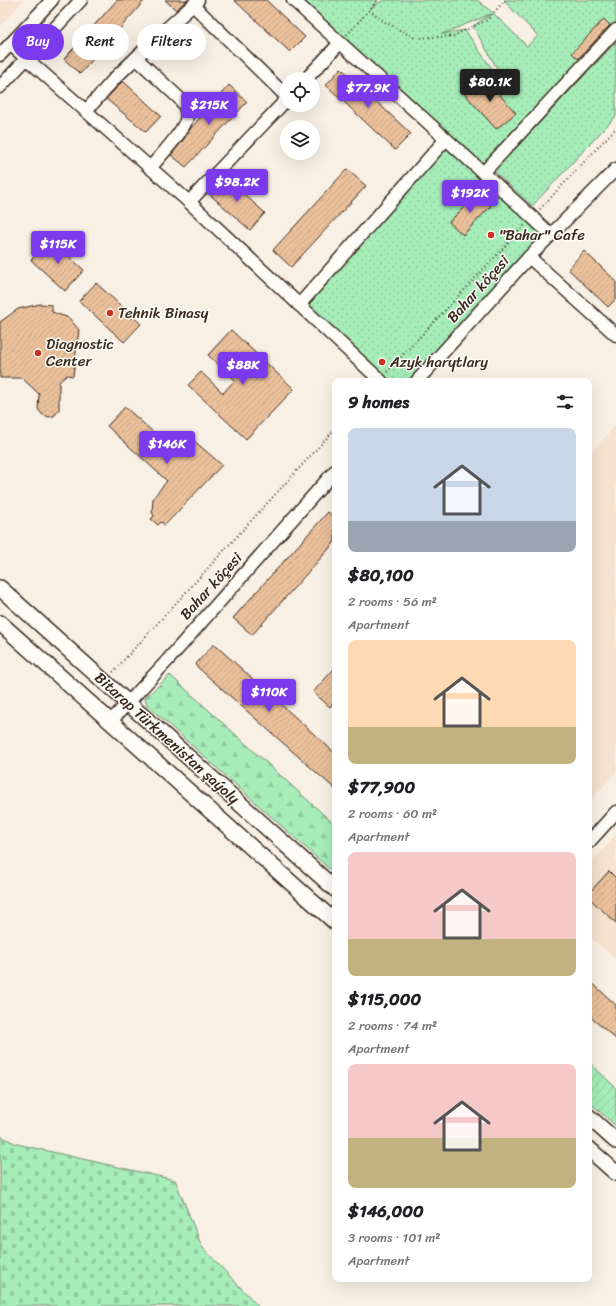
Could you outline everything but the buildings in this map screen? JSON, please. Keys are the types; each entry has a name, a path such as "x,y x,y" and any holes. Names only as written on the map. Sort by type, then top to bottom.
{"main road":[{"name":"Bitarap Türkmenistan şaýoly","path":"0,588 332,886"},
{"name":"Bitarap Türkmenistan şaýoly","path":"0,623 332,919"},
{"path":"592,1120 616,1142"},
{"path":"592,1152 616,1173"}],"street":[{"path":"0,55 52,0"},
{"path":"59,24 81,0"},
{"path":"293,0 551,235"},
{"path":"86,111 116,77 195,3 280,91"},
{"path":"483,173 616,30"},
{"path":"313,72 340,43"},
{"path":"136,58 180,99 186,107 187,117 180,133 150,168"},
{"path":"0,87 25,60"},
{"path":"29,60 189,202 378,378"},
{"path":"189,202 280,105"},
{"path":"299,305 446,139"},
{"name":"Bahar köçesi","path":"420,378 529,257 616,169"},
{"path":"529,257 616,335"},
{"name":"Bahar köçesi","path":"110,722 332,474"},
{"path":"592,839 616,812"}],"path":[{"path":"340,43 378,0"},
{"path":"369,10 385,22 415,38 453,36 487,20 505,0"},
{"path":"384,378 616,128"},
{"path":"104,682 332,432"}],"shaded area":[{"path":"0,0 24,0 0,26"},
{"path":"616,425 616,772 592,799 592,452"},
{"path":"616,835 616,959 592,939 592,862"}],"green space":[{"path":"293,0 378,0 371,8 383,0 477,0 493,13 527,46 538,36 504,1 505,0 616,0 616,30 483,173","holes":["491,14 473,26 498,70 495,73 465,30 442,34"]},
{"path":"616,42 616,116 532,206 494,171"},
{"path":"442,143 542,234 413,378 387,378 300,300"},
{"path":"170,675 332,822 332,871 147,705 145,698"},
{"path":"592,1065 616,1088 616,1126 592,1105"},
{"path":"0,1136 17,1144 175,1180 202,1247 258,1306 0,1306"}],"place":[{"name":"\"Bahar\" Cafe","path":"491,235"},
{"name":"Tehnik Binasy","path":"110,313"},
{"name":"Diagnostic Center","path":"38,353"},
{"name":"Azyk harytlary","path":"382,362"}]}
